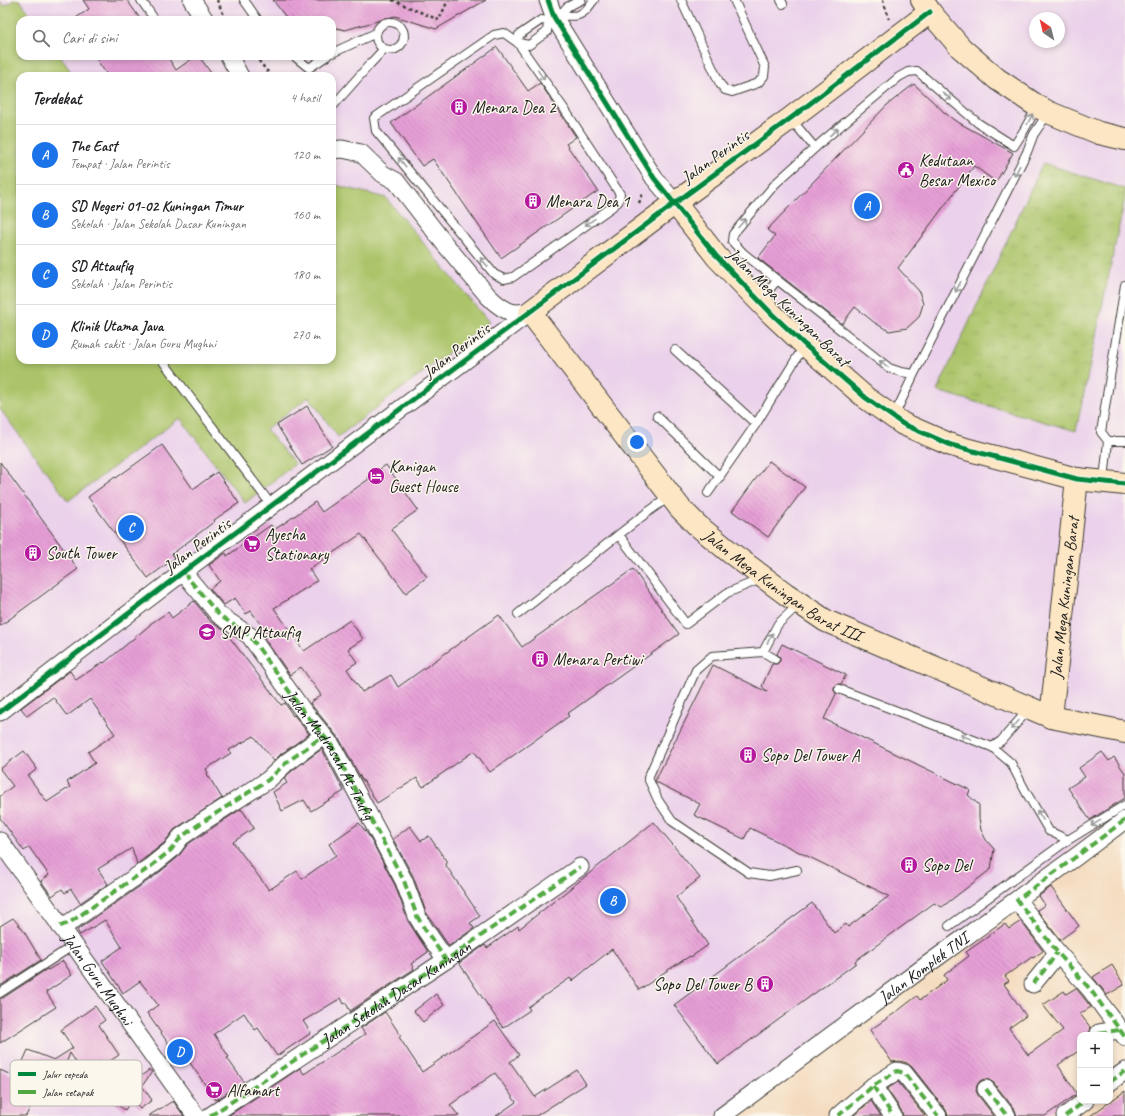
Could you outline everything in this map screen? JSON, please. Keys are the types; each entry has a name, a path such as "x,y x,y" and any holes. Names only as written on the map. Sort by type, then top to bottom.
{"street":[{"path":"192,0 201,16"},
{"name":"Jalan Mega Kuningan Barat","path":"548,0 554,18 654,178 717,257 805,345 866,398 902,424 952,445 1078,479 1115,483"},
{"path":"926,6 961,48 997,79 1043,109 1099,133 1125,139"},
{"name":"Jalan Perintis","path":"0,712 183,572 675,203 793,122 926,6"},
{"path":"231,60 238,72"},
{"path":"336,150 342,149 361,153 383,174 396,181 451,237 488,296 496,303 516,313 530,312"},
{"name":"Jalan Mega Kuningan Barat III","path":"530,312 680,508 697,525 763,578 826,621 1051,717 1125,732"},
{"name":"Jalan Mega Kuningan Barat","path":"1051,717 1078,479"},
{"name":"Jalan Madrasah At-Taufig","path":"183,572 219,615 250,636 301,708 332,746 404,881 417,916 446,960"},
{"path":"60,926 68,923 150,867 171,850 181,838 268,780 287,762 323,736"},
{"name":"Jalan Komplek TNI","path":"722,1116 1125,820"},
{"name":"Jalan Guru Mughni","path":"1,843 196,1116"},
{"name":"Jalan Sekolah Dasar Kuningan","path":"210,1116 446,960 580,867"},
{"path":"1017,900 1057,952 1090,989 1122,1033"},
{"path":"1033,984 1057,952"},
{"path":"838,1116 873,1086 897,1071 904,1073 938,1116"},
{"path":"1113,1080 1125,1071"},
{"path":"873,1086 893,1116"},
{"path":"986,1089 1007,1116"},
{"path":"1065,1116 1081,1104"}],"lane":[{"path":"141,0 152,16"},
{"path":"244,0 255,16"},
{"path":"518,43 528,45 547,32 554,18 580,0"},
{"path":"518,43 519,35 541,20 576,16 587,10 594,0"},
{"path":"681,0 720,84 725,90 732,92 758,83 764,76 765,67 734,0"},
{"path":"390,22 394,22 402,28 404,37 398,49 393,50 384,50 378,45 376,37 381,25 390,22"},
{"path":"504,33 518,43 565,110 620,194 618,202 612,208 513,277 504,279 494,274 451,237 376,131 374,118 494,35 504,33"},
{"path":"336,52 352,44 376,37"},
{"path":"336,102 384,50"},
{"path":"299,60 308,68 321,60"},
{"path":"914,374 889,368 743,253 732,241 733,234 776,183 813,146 899,77 908,72 917,70 978,123 1014,146 1027,152"},
{"path":"893,417 1027,152 1043,109"},
{"path":"1014,146 1023,132 1043,109"},
{"path":"793,122 793,130 805,144 813,146"},
{"path":"760,301 777,280"},
{"path":"1115,483 1108,441 1101,432 1125,285"},
{"path":"708,493 756,424 805,345"},
{"path":"676,350 756,424"},
{"path":"165,364 272,506"},
{"path":"658,416 720,477"},
{"path":"1108,441 1125,441"},
{"path":"518,614 670,496"},
{"path":"619,535 686,624 727,593 763,578"},
{"path":"763,652 778,624 800,603"},
{"path":"775,659 763,652 712,656 696,670 648,778 658,800 672,821 749,873 769,876 797,870"},
{"path":"839,689 992,748 1011,764 1049,831 1068,840"},
{"path":"992,748 1001,741 1030,708"},
{"path":"949,926 1068,840 1125,806"},
{"path":"0,993 74,945"}],"path":[{"path":"392,0 439,20 448,0"},
{"path":"258,60 268,72"}],"shaded area":[{"path":"0,0 1125,0 1125,807 732,1116 0,1116"}],"green space":[{"path":"14,0 20,0 31,16 16,16 16,60 63,60 71,72 16,72 16,364 336,364 336,185 386,198 489,322 338,437 309,397 266,429 295,464 245,503 180,418 68,501 0,409 0,1 4,6"},
{"path":"1043,163 1125,189 1125,198 1076,431 937,391"}],"building":[{"path":"83,0 127,0 138,16 79,16 89,9"},
{"path":"273,0 486,0 436,29 395,16 345,30 336,28 336,16 285,16"},
{"path":"497,47 528,91 540,83 576,137 566,144 598,191 501,258 433,159 422,166 391,123"},
{"path":"97,60 170,60 176,70 190,60 202,60 210,72 105,72"},
{"path":"914,84 954,120 1013,153 996,182 974,166 898,268 919,291 923,304 919,317 907,328 889,331 875,323 855,307 842,324 758,258 775,236 767,230 887,105"},
{"path":"307,406 332,446 302,465 277,425"},
{"path":"162,445 193,489 217,472 239,503 214,520 215,521 172,554 175,558 148,578 88,497"},
{"path":"769,461 805,487 768,537 732,511"},
{"name":"South Tower","path":"0,462 78,569 0,626"},
{"path":"386,465 418,510 391,529 427,577 406,593 361,534 309,569 317,581 274,608 304,651 350,620 363,639 348,649 357,662 347,669 362,692 391,675 398,687 499,615 522,647 633,569 679,634 567,714 569,716 490,772 474,751 423,787 417,778 377,803 362,780 340,740 310,703 321,695 301,667 290,675 264,638 268,635 251,611 246,614 235,598 224,605 210,589 220,581 209,565 226,553 227,556 271,525 274,530 315,502 322,512 369,479 368,477"},
{"path":"194,601 211,622 224,630 281,705 285,703 293,716 294,715 309,734 281,754 274,761 254,736 229,750 231,753 206,769 207,774 222,798 175,829 164,843 137,864 132,848 98,869 108,884 80,903 71,889 65,893 62,889 52,896 41,881 49,875 29,847 24,851 0,818 0,796 13,786 0,769 24,751 37,769 28,776 47,802 70,787 67,782 95,763 88,752 115,734 90,699 67,716 53,697 27,716 21,708 70,671 76,680 103,662 104,663 150,624 168,612 172,618"},
{"name":"Sopo Del","path":"782,644 846,675 841,684 834,687 836,694 824,719 970,790 968,795 979,805 981,830 986,840 994,849 991,869 942,907 934,903 855,961 856,963 718,1064 674,1005 812,903 834,933 846,924 848,927 889,896 750,828 744,839 694,815 700,804 655,781 713,665 767,692 762,686 772,664 777,664 780,661 780,657 777,654"},
{"path":"322,749 344,791 311,811 304,800 282,811 273,792 287,783 284,778 293,770"},
{"path":"1102,752 1109,761 1114,757 1125,773 1125,798 1090,820 1068,788 1085,777 1079,768"},
{"path":"241,809 254,828 233,842 269,890 297,871 302,879 336,855 329,844 359,823 369,836 395,885 408,921 428,952 411,964 414,969 350,1011 346,1003 344,1004 341,998 303,1021 311,1033 277,1056 258,1028 255,1030 244,1013 214,1034 229,1057 227,1058 244,1082 216,1100 185,1056 180,1060 147,1013 158,1005 140,981 123,993 102,961 122,947 105,920 80,935 77,930 156,875 177,858 188,844"},
{"path":"654,822 700,878 676,897 708,945 639,990 612,949 572,981 570,978 528,1007 530,1010 503,1028 459,963 485,945 487,948 518,926 519,929"},
{"path":"410,826 421,841 429,836 447,862 445,864 480,916 470,923 474,928 449,946 426,912 413,876 393,839"},
{"path":"1051,887 1079,926 1060,940 1037,910 1045,905 1039,896"},
{"path":"13,918 23,930 41,960 0,986 0,926"},
{"path":"1021,921 1043,951 1005,976 1009,981 1004,984 1026,1016 1009,1028 1028,1055 1063,1030 1043,1005 1064,991 1066,994 1076,988 1091,1007 1080,1014 1091,1028 1090,1032 1077,1032 1077,1052 1058,1065 1077,1094 1045,1116 1017,1116 1015,1110 994,1083 984,1079 977,1085 976,1091 994,1116 948,1116 946,1110 912,1067 907,1063 900,1061 892,1062 870,1030 917,996 920,1000 947,980 944,975 969,956 966,952 989,935 1005,924 1009,929"},
{"path":"63,961 72,975 46,992 56,1007 0,1043 0,998 3,998 47,969 48,970"},
{"path":"1112,965 1124,985 1107,995 1093,977"},
{"path":"436,994 444,1005 423,1022 414,1011"},
{"path":"95,1006 105,1020 99,1025 119,1055 112,1060 75,1060 70,1053 67,1060 54,1060 73,1048 61,1030"},
{"path":"385,1012 401,1036 399,1037 422,1072 495,1021 519,1055 510,1062 535,1097 577,1070 586,1084 536,1116 496,1116 516,1102 495,1073 450,1105 459,1116 228,1116 300,1068 304,1074 365,1034 361,1028"},
{"path":"28,1050 54,1060 24,1060"},
{"path":"0,1070 10,1074 10,1106 30,1106 26,1116 0,1116"},
{"path":"149,1070 152,1072 142,1086 142,1075"},
{"path":"898,1082 925,1116 903,1116 901,1110 887,1089"},
{"path":"142,1086 152,1100 140,1109 138,1106 142,1106"},
{"path":"1125,1091 1125,1116 1090,1116 1107,1104 1113,1104 1113,1100"},
{"path":"173,1101 184,1116 148,1116"},
{"path":"871,1101 881,1116 853,1116"},
{"path":"119,1106 128,1106 125,1110"}],"marked path":[{"path":"183,572 219,615 250,636 301,708 332,746 404,881 417,916 446,960"},
{"path":"60,926 69,923 150,867 171,850 181,837 268,780 287,762 323,736"},
{"path":"1125,820 1017,900 1057,952 1090,989 1125,1037"},
{"path":"210,1116 446,960 580,867"},
{"path":"1033,984 1057,952"},
{"path":"1106,1032 1119,1030"},
{"path":"838,1116 873,1086 897,1071 904,1073 938,1116"},
{"path":"1113,1080 1125,1071"},
{"path":"873,1086 893,1116"},
{"path":"986,1089 1007,1116"},
{"path":"1065,1116 1081,1104"}],"cycle path":[{"path":"548,0 554,17 654,178 717,257 772,314 866,398 903,424 951,445 1077,479 1125,484"},
{"path":"0,712 183,572 675,203 791,118 930,12"}],"place":[{"name":"Menara Dea 2","path":"459,107"},
{"name":"Kedutaan Besar Mexico","path":"906,170"},
{"name":"Menara Dea 1","path":"533,201"},
{"name":"The East","path":"867,206"},
{"name":"Kanigan Guest House","path":"376,476"},
{"name":"SD Attaufiq","path":"131,528"},
{"name":"Ayesha Stationary","path":"252,544"},
{"name":"South Tower","path":"33,553"},
{"name":"SMP Attaufiq","path":"207,632"},
{"name":"Menara Pertiwi","path":"540,659"},
{"name":"Sopo Del Tower A","path":"748,755"},
{"name":"Sopo Del","path":"909,865"},
{"name":"SD Negeri 01-02 Kuningan Timur","path":"613,901"},
{"name":"Sopo Del Tower B","path":"765,984"},
{"name":"Klinik Utama Java","path":"180,1052"},
{"name":"Alfamart","path":"214,1090"}]}
